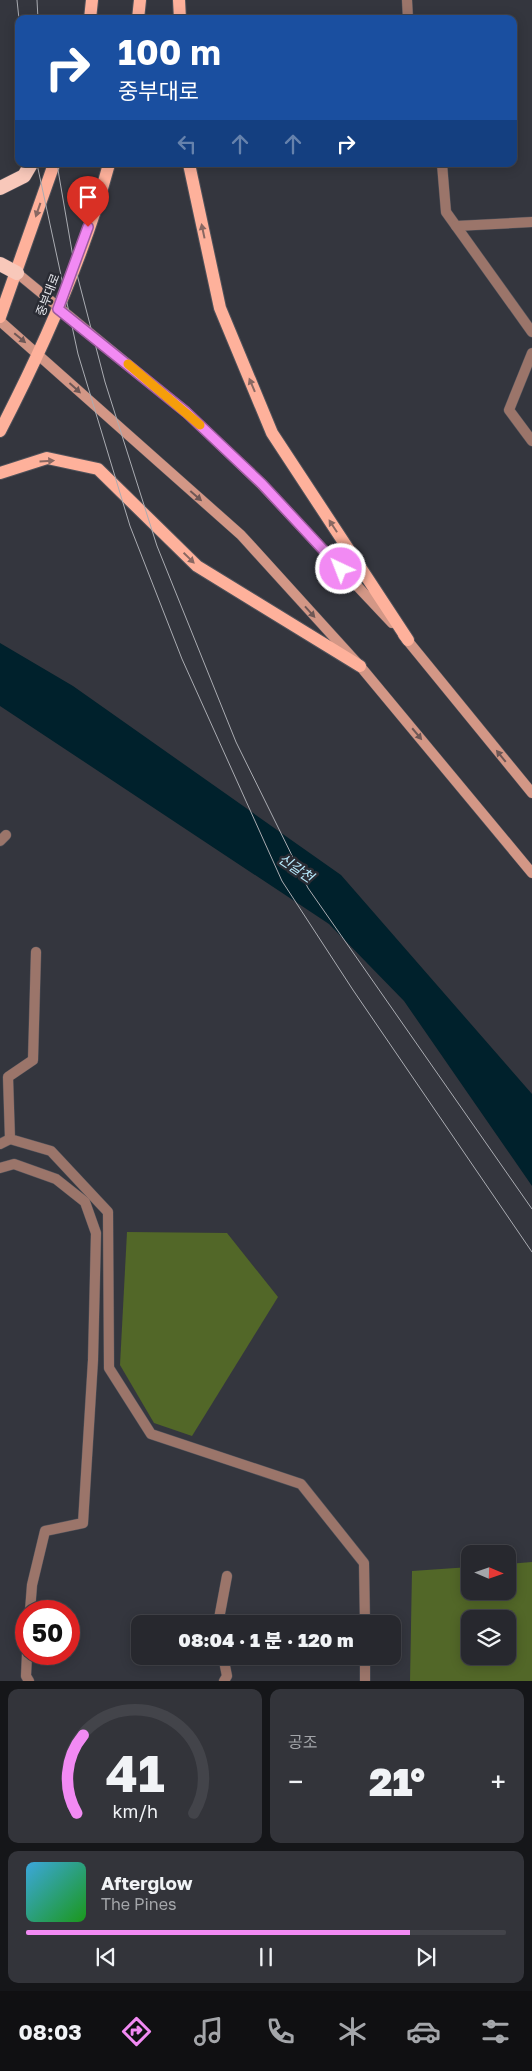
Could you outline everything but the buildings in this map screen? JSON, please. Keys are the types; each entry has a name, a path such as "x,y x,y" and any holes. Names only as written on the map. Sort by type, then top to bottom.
{"highway":[{"path":"0,188 24,176 29,167"},
{"path":"0,264 17,273"}],"main road":[{"path":"90,15 92,0"},
{"path":"138,15 140,0"},
{"path":"179,0 180,15"},
{"path":"0,317 53,167"},
{"name":"중부대로","path":"0,432 39,355 58,309 108,167"},
{"path":"190,167 220,308 272,432 408,640"},
{"path":"17,273 200,425 262,484 408,640 532,794"},
{"path":"0,321 241,535 360,666 532,873"},
{"path":"0,473 47,458 98,469 197,566 360,666"}],"street":[{"path":"407,0 408,15"},
{"path":"442,167 446,212 532,332"},
{"path":"456,226 532,222"},
{"path":"532,353 509,410 532,440"},
{"path":"10,1139 8,1077 33,1060 36,952"},
{"path":"0,1144 10,1139 51,1151 108,1212 109,1368 151,1434 301,1484 364,1563 365,1615"},
{"path":"0,1168 14,1164 56,1179 85,1202 96,1233 93,1360 83,1523 44,1531 32,1585 31,1600"},
{"path":"220,1615 227,1576"},
{"path":"26,1665 26,1676 29,1681"},
{"path":"224,1665 227,1676 224,1681"},
{"path":"365,1665 365,1681"}],"green space":[{"path":"127,1232 227,1233 278,1297 192,1436 154,1423 120,1365"},
{"path":"532,1562 532,1681 410,1681 412,1571 461,1568 461,1600 516,1600 516,1563"}],"water":[{"name":"신갈천","path":"0,643 73,686 341,875 532,1094 532,1186 404,1001 329,924 0,706"}],"tram line":[{"path":"17,0 19,15"},
{"path":"37,0 38,15"},
{"path":"38,167 78,354 130,526 182,659 282,881 353,990 532,1252"},
{"path":"58,167 74,263 105,382 157,546 236,742 308,888 532,1209"}],"slow traffic":[{"path":"128,364 200,425"}],"route":[{"path":"88,227 58,309 186,412 262,484 341,569"}]}
